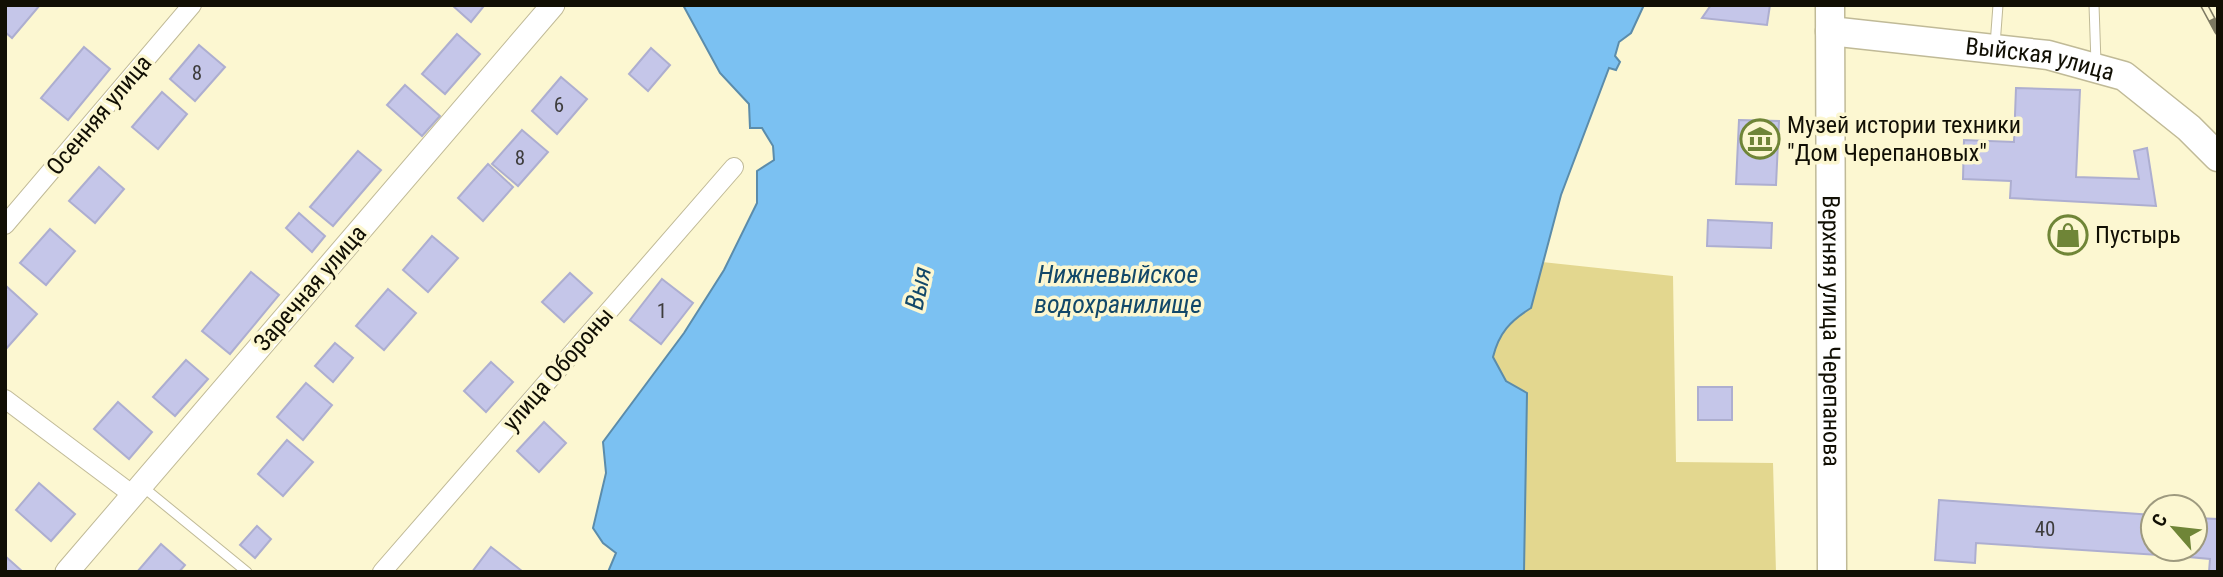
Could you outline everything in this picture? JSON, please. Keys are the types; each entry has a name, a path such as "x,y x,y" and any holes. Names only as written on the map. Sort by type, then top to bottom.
{"main road":[{"name":"Выйская улица","path":"1830,18 1994,50 2048,55 2124,76 2189,128 2218,157"},
{"name":"Верхняя улица Черепанова","path":"1830,18 1832,572"}],"street":[{"name":"Осенняя улица","path":"5,225 192,5"},
{"name":"Заречная улица","path":"67,572 553,5"},
{"name":"улица Обороны","path":"382,572 734,167"},
{"path":"5,399 137,490"}],"lane":[{"path":"1994,50 1998,5"},
{"path":"2094,5 2096,68"},
{"path":"137,490 247,572"}],"shaded area":[{"path":"1542,262 1673,276 1676,462 1773,463 1776,572 1524,572 1527,393 1506,381 1493,357 1506,329 1531,308"}],"water":[{"name":"Нижневыйское водохранилище","path":"683,5 1644,5 1631,33 1619,42 1615,56 1620,62 1616,70 1609,68 1561,195 1531,308 1506,328 1493,357 1506,381 1527,393 1524,572 608,572 616,553 603,543 593,528 606,473 603,442 684,333 724,270 757,203 757,171 774,160 773,146 762,128 750,128 749,104 720,73"}],"building":[{"path":"5,5 40,5 12,38 5,32"},
{"path":"452,5 484,5 484,6 471,22"},
{"path":"1711,5 1770,5 1767,25 1702,18"},
{"path":"457,34 480,54 445,94 422,74"},
{"path":"199,45 225,67 195,101 170,79"},
{"path":"84,47 110,69 68,120 41,98"},
{"path":"651,48 670,65 648,91 629,74"},
{"path":"561,77 587,99 557,134 532,111"},
{"path":"405,85 440,116 422,136 387,105"},
{"path":"2016,88 2080,90 2076,177 2139,179 2134,151 2147,148 2156,206 2010,198 2011,181 1963,179 1964,140 2014,142"},
{"path":"162,92 187,114 158,149 132,127"},
{"path":"1739,120 1779,121 1776,185 1736,184"},
{"path":"522,130 548,152 518,186 492,164"},
{"path":"358,151 381,170 333,226 310,207"},
{"path":"488,164 513,187 483,221 458,198"},
{"path":"99,167 124,189 95,223 69,201"},
{"path":"299,213 325,236 312,252 286,228"},
{"path":"1708,220 1772,223 1771,248 1707,246"},
{"path":"50,229 75,251 46,285 20,263"},
{"path":"432,236 458,258 428,292 403,270"},
{"path":"251,272 279,295 230,354 202,331"},
{"path":"570,273 592,293 564,322 542,302"},
{"path":"662,279 693,303 661,344 630,320"},
{"path":"5,285 37,314 5,350"},
{"path":"388,289 416,313 384,350 356,326"},
{"path":"335,343 353,358 333,382 315,366"},
{"path":"186,360 208,379 175,416 153,397"},
{"path":"491,362 513,382 486,412 464,391"},
{"path":"306,383 332,405 303,440 277,417"},
{"path":"1698,387 1732,387 1732,420 1698,420"},
{"path":"118,402 152,432 129,459 94,429"},
{"path":"544,422 566,443 539,472 517,451"},
{"path":"287,440 313,462 283,496 258,474"},
{"path":"39,483 75,514 51,541 16,510"},
{"path":"1939,500 2139,514 2139,554 1976,543 1975,563 1935,560"},
{"path":"2209,519 2218,519 2218,572 2209,572"},
{"path":"257,526 271,539 255,558 240,545"},
{"path":"161,544 185,565 179,572 137,572"},
{"path":"491,547 522,571 472,572"},
{"path":"5,556 23,572 5,572"}],"railway":[{"path":"2204,5 2218,31"}],"place":[{"name":"Музей истории техники \"Дом Черепановых\"","path":"1760,139"},
{"name":"Пустырь","path":"2068,235"}],"water label":[{"name":"Выя","path":"918,288"}]}
